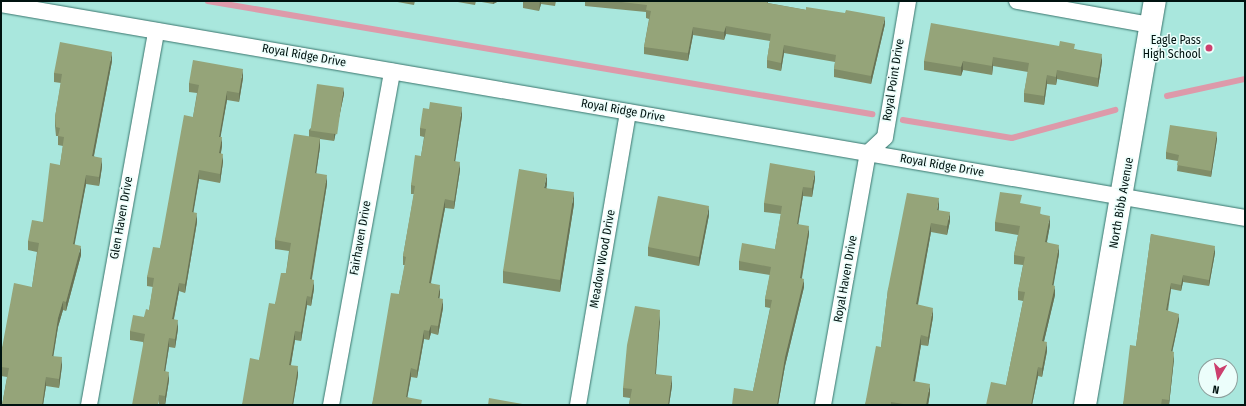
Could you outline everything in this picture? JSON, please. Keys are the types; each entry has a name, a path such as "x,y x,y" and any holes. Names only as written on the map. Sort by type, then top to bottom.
{"main road":[{"name":"North Bibb Avenue","path":"1085,405 1123,197 1155,1"}],"street":[{"name":"Royal Point Drive","path":"868,153 885,137 908,1"},
{"path":"1017,1 1151,25"},
{"name":"Royal Ridge Drive","path":"1,4 1245,218"},
{"name":"Glen Haven Drive","path":"89,405 156,31"},
{"name":"Fairhaven Drive","path":"331,405 392,72"},
{"name":"Meadow Wood Drive","path":"578,405 628,112"},
{"name":"Royal Haven Drive","path":"823,405 868,153"}],"building":[{"path":"613,1 767,1 767,3 806,10 806,7 845,13 846,10 885,17 871,76 834,69 836,55 784,45 781,63 767,60 771,34 726,26 724,32 693,27 688,53 644,47 651,11 646,10 647,5"},
{"path":"931,23 1059,46 1060,41 1075,44 1074,49 1102,54 1098,78 1057,70 1056,77 1047,75 1044,96 1024,93 1029,63 993,57 992,66 963,61 961,67 924,61"},
{"path":"60,42 112,52 92,156 102,158 99,177 86,175 73,244 81,246 66,302 63,301 58,318 52,356 62,357 59,379 46,377 42,405 2,405 9,368 1,367 1,348 14,283 32,287 39,243 28,241 32,220 43,222 50,163 60,165 64,137 58,136 60,128 56,127 55,117 62,74 54,73"},
{"path":"193,60 243,69 239,93 227,91 219,137 222,137 219,153 223,154 220,174 199,170 192,212 197,213 185,284 179,283 172,319 178,320 175,339 169,338 164,371 169,372 165,396 159,395 158,405 132,405 145,334 130,331 133,315 144,317 146,309 149,310 154,278 147,277 153,247 160,248 184,115 193,117 199,85 189,83"},
{"path":"317,84 344,88 337,134 310,131"},
{"path":"430,102 462,107 454,161 460,162 454,201 445,199 429,283 440,285 438,298 443,299 438,326 431,325 429,331 424,330 417,370 411,368 406,397 422,400 421,405 372,405 391,293 399,294 406,257 403,256 415,186 411,185 415,155 421,156 426,129 420,128 423,108 429,109"},
{"path":"1170,125 1217,132 1211,171 1177,165 1179,155 1166,152"},
{"path":"294,134 320,138 315,173 327,175 310,279 314,280 311,297 307,296 301,332 295,331 289,365 298,366 292,405 242,405 250,358 259,360 269,303 275,304 281,273 286,273 291,243 275,240"},
{"path":"770,163 815,171 812,188 803,187 797,224 809,226 800,278 804,279 785,357 777,405 732,405 734,388 753,391 772,300 765,299 771,267 739,261 742,243 775,249 782,206 764,203"},
{"path":"519,169 547,174 544,188 574,192 560,280 503,271"},
{"path":"1000,192 1022,195 1020,203 1041,207 1040,214 1050,216 1045,242 1059,245 1052,285 1055,286 1042,341 1047,342 1042,368 1038,367 1031,405 986,405 991,382 1006,385 1025,292 1018,291 1025,257 1014,255 1020,226 995,222"},
{"path":"907,193 939,198 937,210 950,212 947,226 931,223 916,304 933,308 928,337 921,335 913,381 930,384 926,405 909,405 891,402 891,405 865,405 876,346 881,347 888,289"},
{"path":"658,196 709,206 699,257 648,247"},
{"path":"1151,234 1215,246 1209,280 1183,275 1181,285 1171,283 1166,310 1179,314 1171,351 1174,352 1169,400 1162,399 1161,405 1123,405 1130,345 1136,346"},
{"path":"635,306 660,310 655,374 672,376 668,405 629,405 632,389 623,388 627,345"},
{"path":"489,398 528,405 488,405"}],"waterway":[{"path":"208,1 872,114"},
{"path":"1167,96 1245,79"},
{"path":"903,120 1012,138 1115,110"}],"place":[{"name":"Eagle Pass High School","path":"1209,48"}]}
